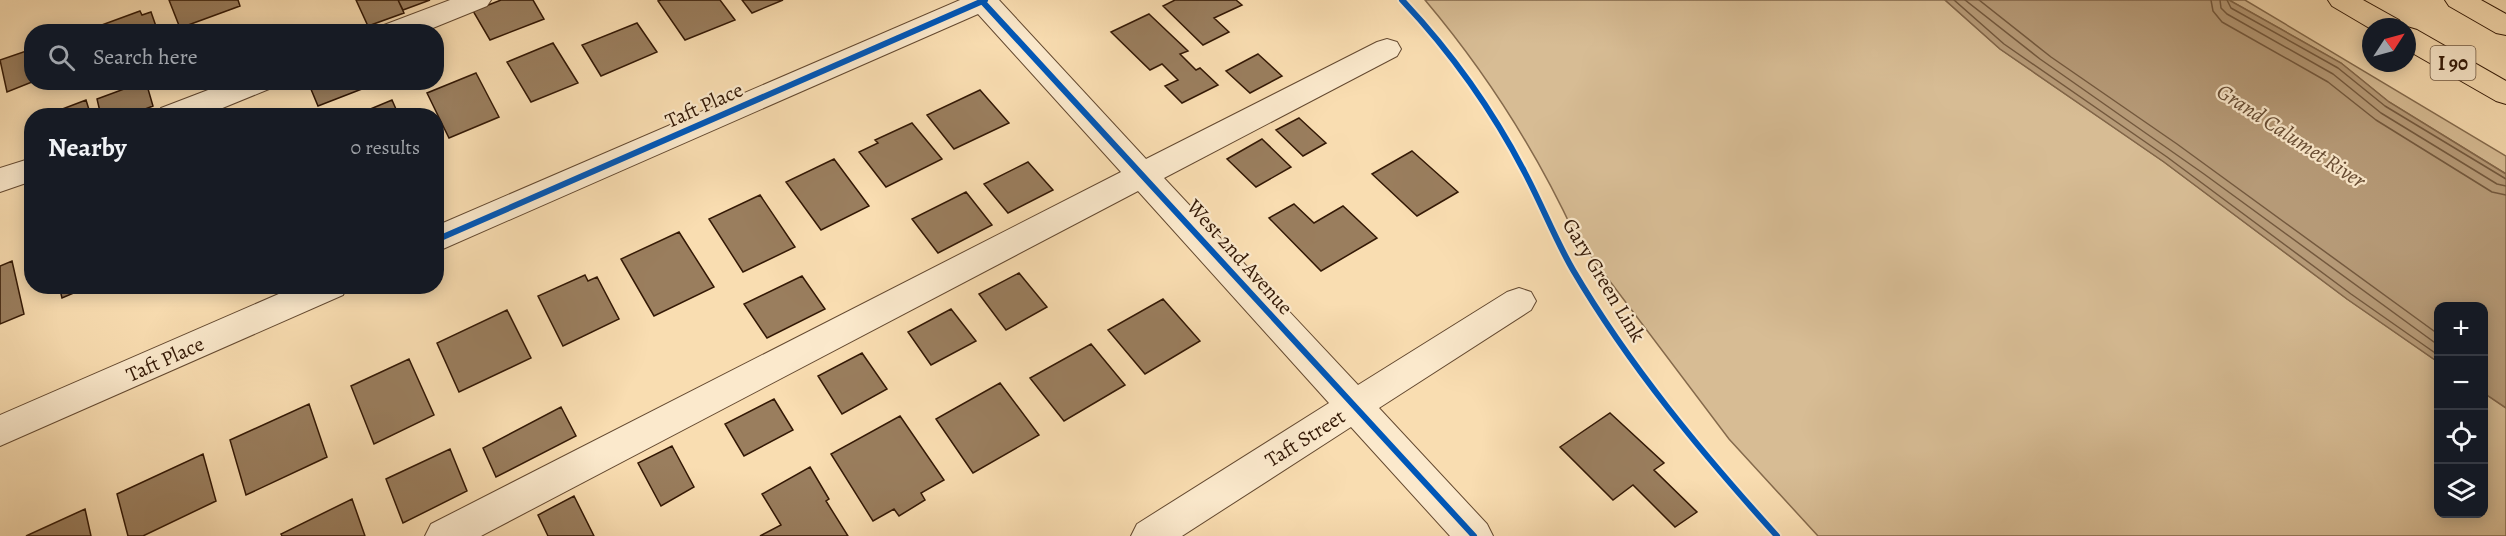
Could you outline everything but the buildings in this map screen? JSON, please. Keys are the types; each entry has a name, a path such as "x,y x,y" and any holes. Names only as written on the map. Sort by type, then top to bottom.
{"highway":[{"path":"2342,0 2373,18"},
{"path":"2459,0 2506,26"},
{"name":"I 90","path":"2416,42 2503,92"}],"street":[{"path":"415,24 477,0"},
{"name":"West 2nd Avenue","path":"983,0 1474,536"},
{"name":"Taft Place","path":"444,236 983,0"},
{"path":"444,536 1387,50"},
{"path":"192,108 239,90"},
{"path":"0,180 24,171"},
{"name":"Taft Place","path":"0,431 313,294"},
{"name":"Taft Street","path":"1150,536 1519,301"}],"shaded area":[{"path":"1425,0 1945,0 2000,49 2164,162 2347,299 2434,359 2434,518 2488,518 2488,396 2506,408 2506,536 1818,536 1729,439 1575,235 1526,142 1489,83"},
{"path":"2229,0 2245,0 2506,156 2506,174 2389,102 2341,63"}],"water":[{"name":"Grand Calumet River","path":"1945,0 2229,0 2341,63 2389,102 2506,174 2506,408 2488,396 2488,302 2434,302 2434,359 2347,299 2164,162 2000,49"}],"cycle path":[{"path":"981,0 1474,536"},
{"path":"444,237 985,0"},
{"name":"Gary Green Link","path":"1402,0 1455,60 1485,103 1525,172 1573,270 1618,341 1694,441 1777,536"}]}
